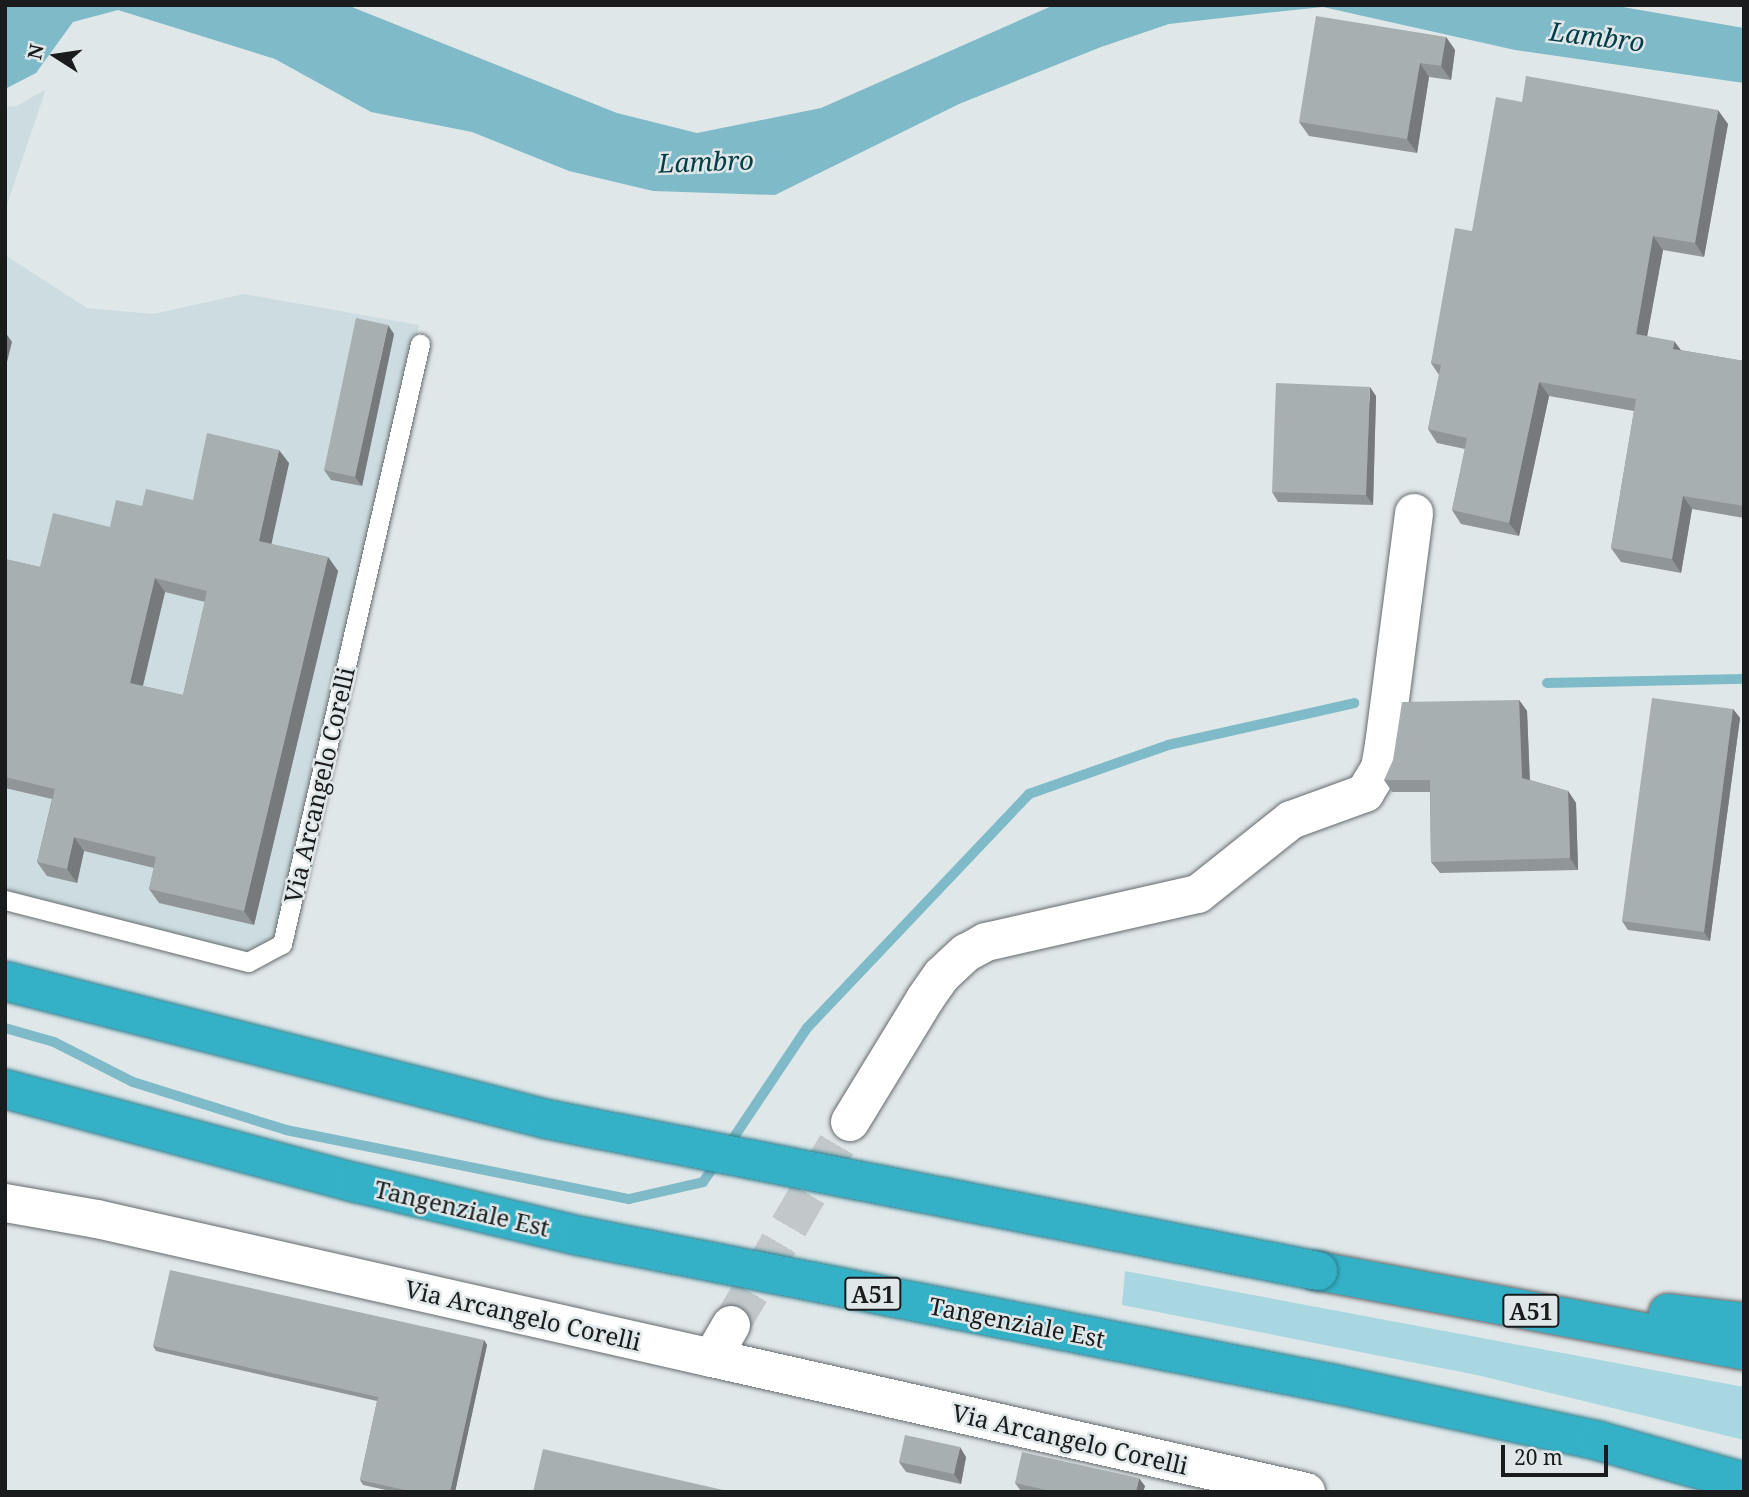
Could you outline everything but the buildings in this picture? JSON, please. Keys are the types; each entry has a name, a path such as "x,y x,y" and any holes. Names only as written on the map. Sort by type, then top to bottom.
{"highway":[{"name":"A51","path":"5,981 546,1119 1318,1271 1744,1351"},
{"name":"Tangenziale Est","path":"5,1089 357,1183 580,1236 1334,1384 1599,1441 1744,1482"},
{"path":"1318,1271 1744,1322"}],"street":[{"path":"850,1122 925,999 942,975 967,953 986,943 1198,894 1291,820 1365,793 1380,768 1414,513"},
{"name":"Via Arcangelo Corelli","path":"5,1203 97,1219 1306,1492"},
{"path":"712,1358 731,1325"}],"lane":[{"name":"Via Arcangelo Corelli","path":"5,900 248,962 282,944 420,344"}],"shaded area":[{"path":"46,89 5,211 5,107 17,106"},
{"path":"5,255 87,308 153,314 244,294 419,325 274,938 247,954 5,891"},
{"path":"1125,1271 1744,1387 1744,1440 1477,1375 1122,1305"}],"water":[{"name":"Lambro","path":"5,5 347,5 617,113 697,133 821,108 1054,5 1611,5 1744,28 1744,83 1515,50 1323,7 1169,24 1101,47 959,104 775,195 653,191 569,171 472,132 371,112 275,59 118,10 73,22 36,73 5,89"}],"waterway":[{"path":"1547,683 1744,679"},
{"path":"728,1146 807,1028 1029,794 1168,745 1354,703"},
{"path":"5,1028 54,1042 133,1082 286,1130 629,1199 703,1182 719,1159"}],"tunnel":[{"path":"731,1325 850,1122"}]}
